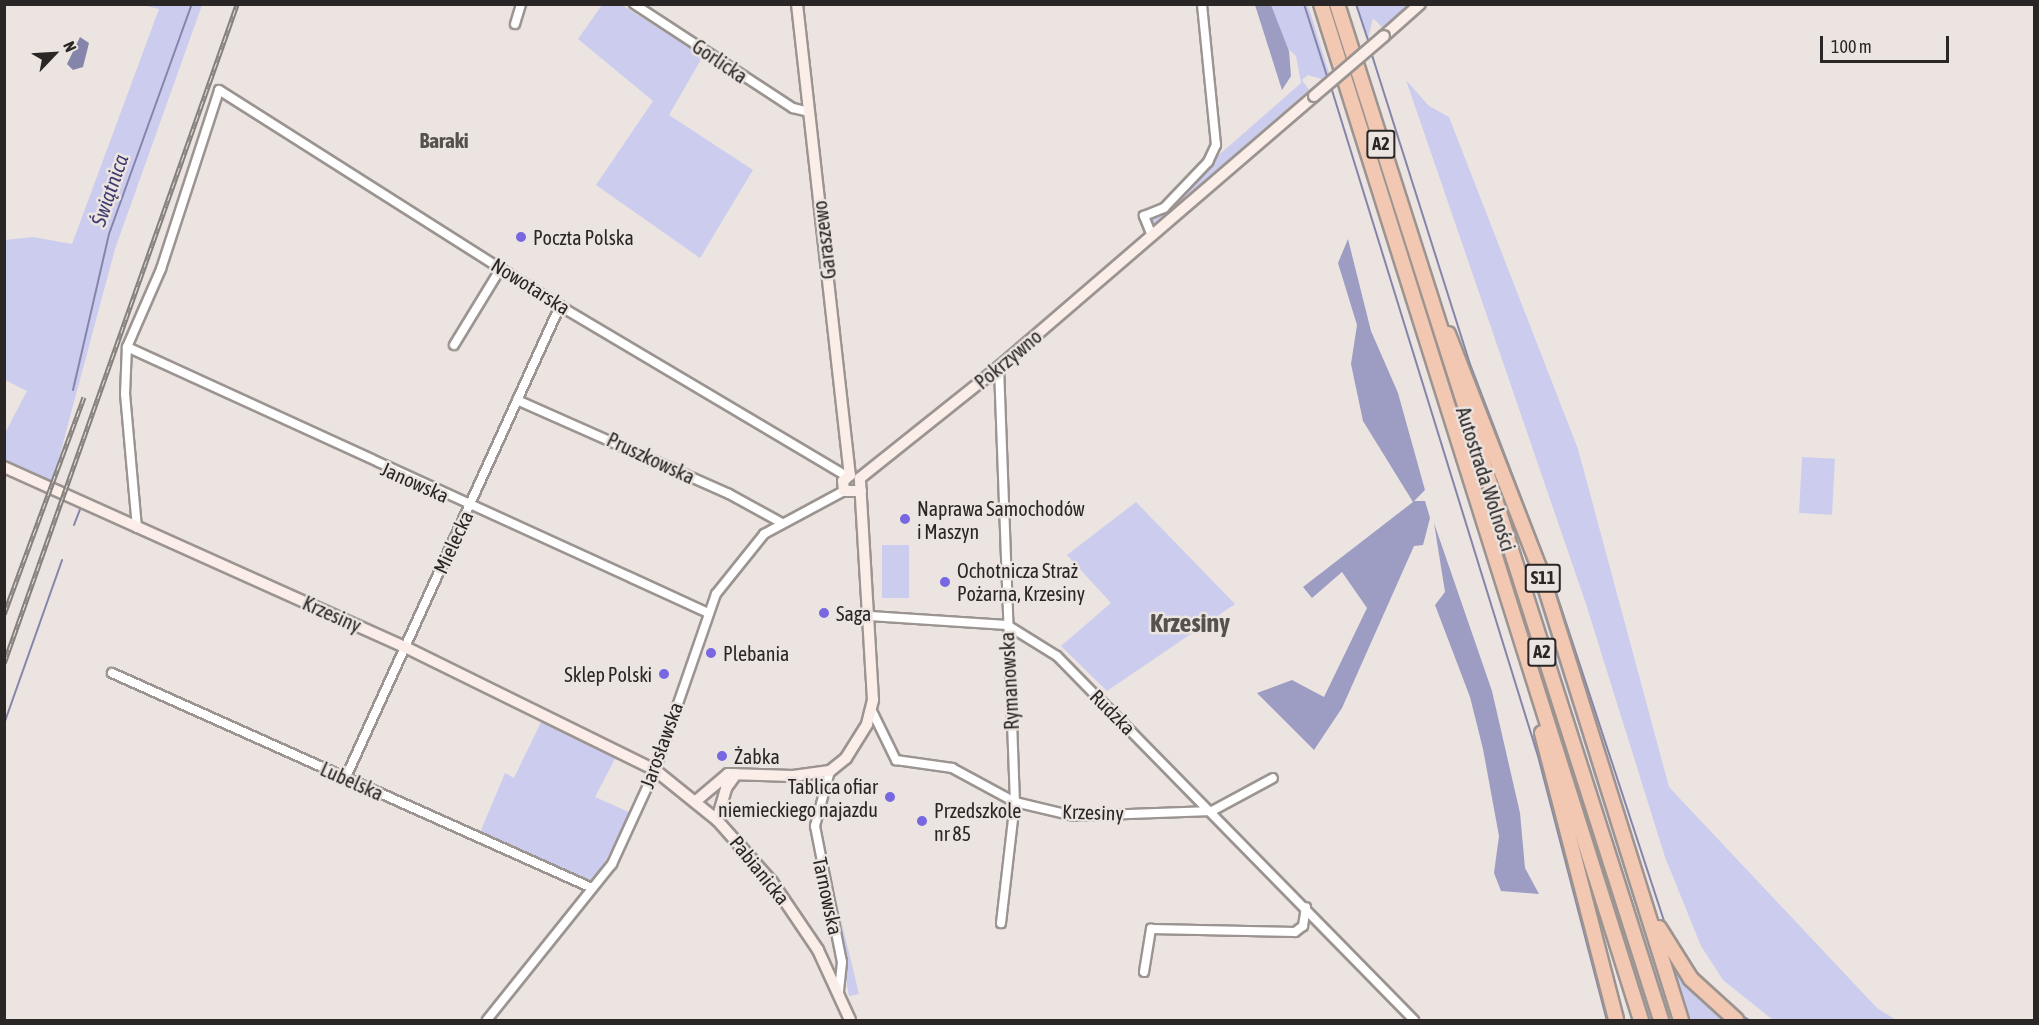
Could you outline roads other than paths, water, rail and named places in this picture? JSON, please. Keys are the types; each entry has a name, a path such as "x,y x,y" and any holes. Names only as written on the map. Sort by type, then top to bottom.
{"highway":[{"name":"Autostrada Wolności","path":"1322,4 1641,1020"},
{"name":"Autostrada Wolności","path":"1337,4 1661,1020"},
{"name":"S11","path":"1425,284 1525,527 1681,1020"},
{"path":"1531,672 1614,1016"},
{"path":"1638,880 1675,957 1736,1020"}],"street":[{"path":"515,24 521,4"},
{"name":"Gorlicka","path":"634,4 793,108 809,112"},
{"name":"Garaszewo","path":"797,4 852,476"},
{"path":"1152,236 1144,216 1164,208 1208,162 1216,145 1202,4"},
{"name":"Pokrzywno","path":"852,476 999,367 1420,4"},
{"name":"Nowotarska","path":"127,347 161,269 219,90 560,306 852,476"},
{"path":"454,345 501,268"},
{"name":"Mielecka","path":"345,779 560,306"},
{"path":"127,347 125,394 137,528"},
{"name":"Janowska","path":"127,347 469,506 706,612"},
{"name":"Rymanowska","path":"999,367 1015,802 1000,923"},
{"name":"Pruszkowska","path":"518,400 711,485 780,522"},
{"name":"Krzesiny","path":"4,467 405,647 655,770"},
{"path":"852,476 844,491 861,491"},
{"path":"696,801 723,777 736,774 794,776 830,771 854,747 872,711 870,616 861,491 852,476"},
{"name":"Jarosławska","path":"487,1020 612,864 655,770 706,612 747,552 780,522 844,491"},
{"name":"Rudzka","path":"870,616 1007,625 1057,656 1212,811 1414,1020"},
{"name":"Lubelska","path":"112,673 592,888"},
{"name":"Krzesiny","path":"872,711 896,760 952,768 1015,802 1074,816 1212,811"},
{"name":"Pabianicka","path":"655,770 717,820 788,904 839,993"},
{"name":"Tarnowska","path":"830,771 815,826 842,962 839,993 850,1020"},
{"path":"717,820 726,788 736,774"},
{"path":"1212,811 1273,778"},
{"path":"1144,972 1151,929 1295,932 1303,926 1306,908"}],"waterway":[{"name":"Świątnica","path":"73,390 109,234 192,4"},
{"path":"1304,4 1328,79"},
{"path":"1356,4 1369,43"},
{"path":"1371,52 1470,364 1549,571 1666,927"},
{"path":"1331,87 1538,756 1607,1020"},
{"name":"Świątnica","path":"74,525 80,509"},
{"path":"1527,554 1538,589"},
{"name":"Świątnica","path":"4,724 62,560"},
{"path":"1690,965 1703,981"},
{"path":"1736,1012 1749,1020"}],"railway":[{"path":"4,663 237,4"},
{"path":"4,614 84,397"}],"place":[{"name":"Poczta Polska","path":"521,237"},
{"name":"Naprawa Samochodów i Maszyn","path":"905,519"},
{"name":"Ochotnicza Straż Pożarna, Krzesiny","path":"945,582"},
{"name":"Saga","path":"824,613"},
{"name":"Plebania","path":"711,653"},
{"name":"Sklep Polski","path":"664,674"},
{"name":"Żabka","path":"722,756"},
{"name":"Tablica ofiar niemieckiego najazdu","path":"890,797"},
{"name":"Przedszkole nr 85","path":"922,821"}],"district":[{"name":"Baraki","path":"444,140"},
{"name":"Krzesiny","path":"1190,624"}]}
